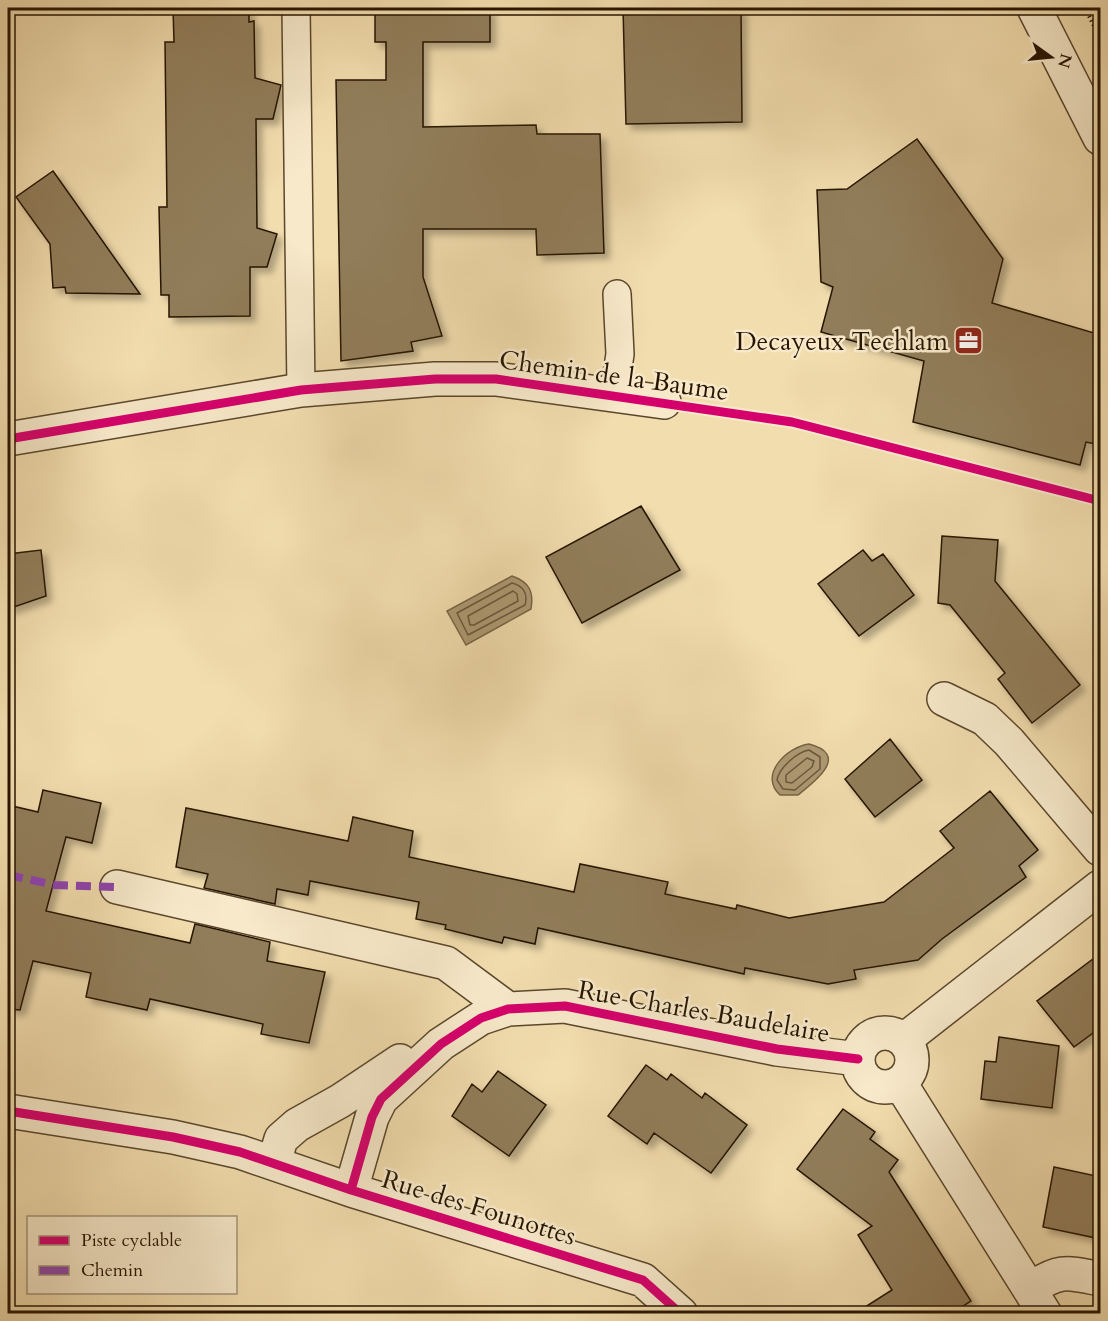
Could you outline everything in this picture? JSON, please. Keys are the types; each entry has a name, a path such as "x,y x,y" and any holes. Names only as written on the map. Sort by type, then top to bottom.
{"street":[{"path":"1034,8 1101,138"},
{"name":"Chemin de la Baume","path":"8,439 301,390 435,379 496,379 664,402"},
{"path":"944,699 985,719 1010,742 1101,849"},
{"path":"117,887 446,963 508,1009"},
{"path":"904,1040 1101,887"},
{"name":"Rue Charles Baudelaire","path":"351,1190 372,1117 381,1099 441,1044 481,1018 508,1009 565,1006 777,1050 858,1059"},
{"path":"892,1033 904,1040 912,1051 911,1069 900,1083 882,1087 873,1085 860,1072 858,1059 861,1046 875,1034 892,1033"},
{"name":"Rue Charles Baudelaire","path":"274,1163 281,1139 297,1125 340,1101 396,1063 441,1044"},
{"path":"900,1083 1037,1301 1053,1274 1075,1273 1101,1279"},
{"name":"Rue des Founottes","path":"8,1111 173,1137 240,1152 351,1190 643,1280 681,1314"}],"lane":[{"path":"296,8 301,390"},
{"path":"614,395 620,354 617,294"}],"path":[{"path":"1085,8 1101,38"}],"water":[{"path":"512,576 523,581 529,588 532,597 531,609 466,645 447,611"},
{"path":"809,744 821,749 827,755 828,762 825,769 798,795 780,795 772,779 778,763 792,750"}],"building":[{"path":"173,8 249,8 249,22 254,21 255,78 281,85 273,119 256,119 257,228 277,234 267,267 250,267 250,316 169,317 169,295 161,295 159,207 167,207 165,42 174,42"},
{"path":"375,8 490,8 490,42 423,42 423,127 536,125 537,134 600,134 604,253 537,255 536,229 423,229 423,277 442,336 411,342 413,351 341,361 336,80 386,80 386,42 375,42"},
{"path":"623,8 741,8 742,122 626,124"},
{"path":"917,139 1003,259 992,303 1101,335 1101,421 1096,444 1086,442 1080,465 913,422 924,361 821,332 833,287 821,282 817,190 847,189"},
{"path":"53,171 140,294 66,293 65,287 53,288 50,244 16,197"},
{"path":"641,506 680,570 582,623 546,557"},
{"path":"942,536 998,540 995,581 1080,685 1032,723 998,679 1005,673 950,605 938,603"},
{"path":"41,550 46,596 8,609 8,554"},
{"path":"863,550 872,561 883,554 914,595 859,636 818,584"},
{"path":"890,739 922,780 875,817 845,779"},
{"path":"43,790 101,803 92,843 66,837 46,911 190,943 195,924 270,942 267,961 325,972 309,1043 261,1034 263,1024 150,999 147,1010 86,997 91,973 33,961 20,1010 8,1009 8,805 38,812"},
{"path":"990,791 1038,850 1019,866 1026,877 942,939 918,960 854,970 856,979 828,984 745,968 744,974 538,928 535,944 504,937 502,943 445,929 446,925 416,919 419,902 310,881 308,895 277,889 275,904 204,888 208,874 176,867 186,808 348,841 353,817 413,831 409,857 574,892 580,864 668,882 665,894 736,909 737,905 789,918 884,902 954,848 940,831"},
{"path":"1101,953 1101,1027 1074,1047 1037,1001"},
{"path":"999,1037 1059,1046 1052,1108 981,1099 985,1061 996,1062"},
{"path":"646,1065 667,1080 671,1074 702,1098 705,1093 747,1125 711,1173 654,1133 647,1144 608,1116"},
{"path":"498,1071 546,1105 509,1156 452,1116 472,1084 482,1092"},
{"path":"843,1109 875,1132 870,1139 898,1160 889,1172 971,1301 951,1314 854,1314 892,1290 858,1235 872,1226 797,1169"},
{"path":"1054,1167 1101,1177 1101,1213 1096,1238 1043,1227"}],"marked path":[{"path":"8,875 55,885 117,887"}],"cycle path":[{"path":"8,439 301,390 435,379 496,379 792,422 1100,501"},
{"path":"351,1190 372,1117 381,1099 441,1044 481,1018 508,1009 565,1006 777,1049 858,1059"},
{"path":"8,1111 173,1137 240,1152 351,1190 643,1280 681,1314"}],"place":[{"name":"Decayeux Techlam","path":"969,341"}]}
